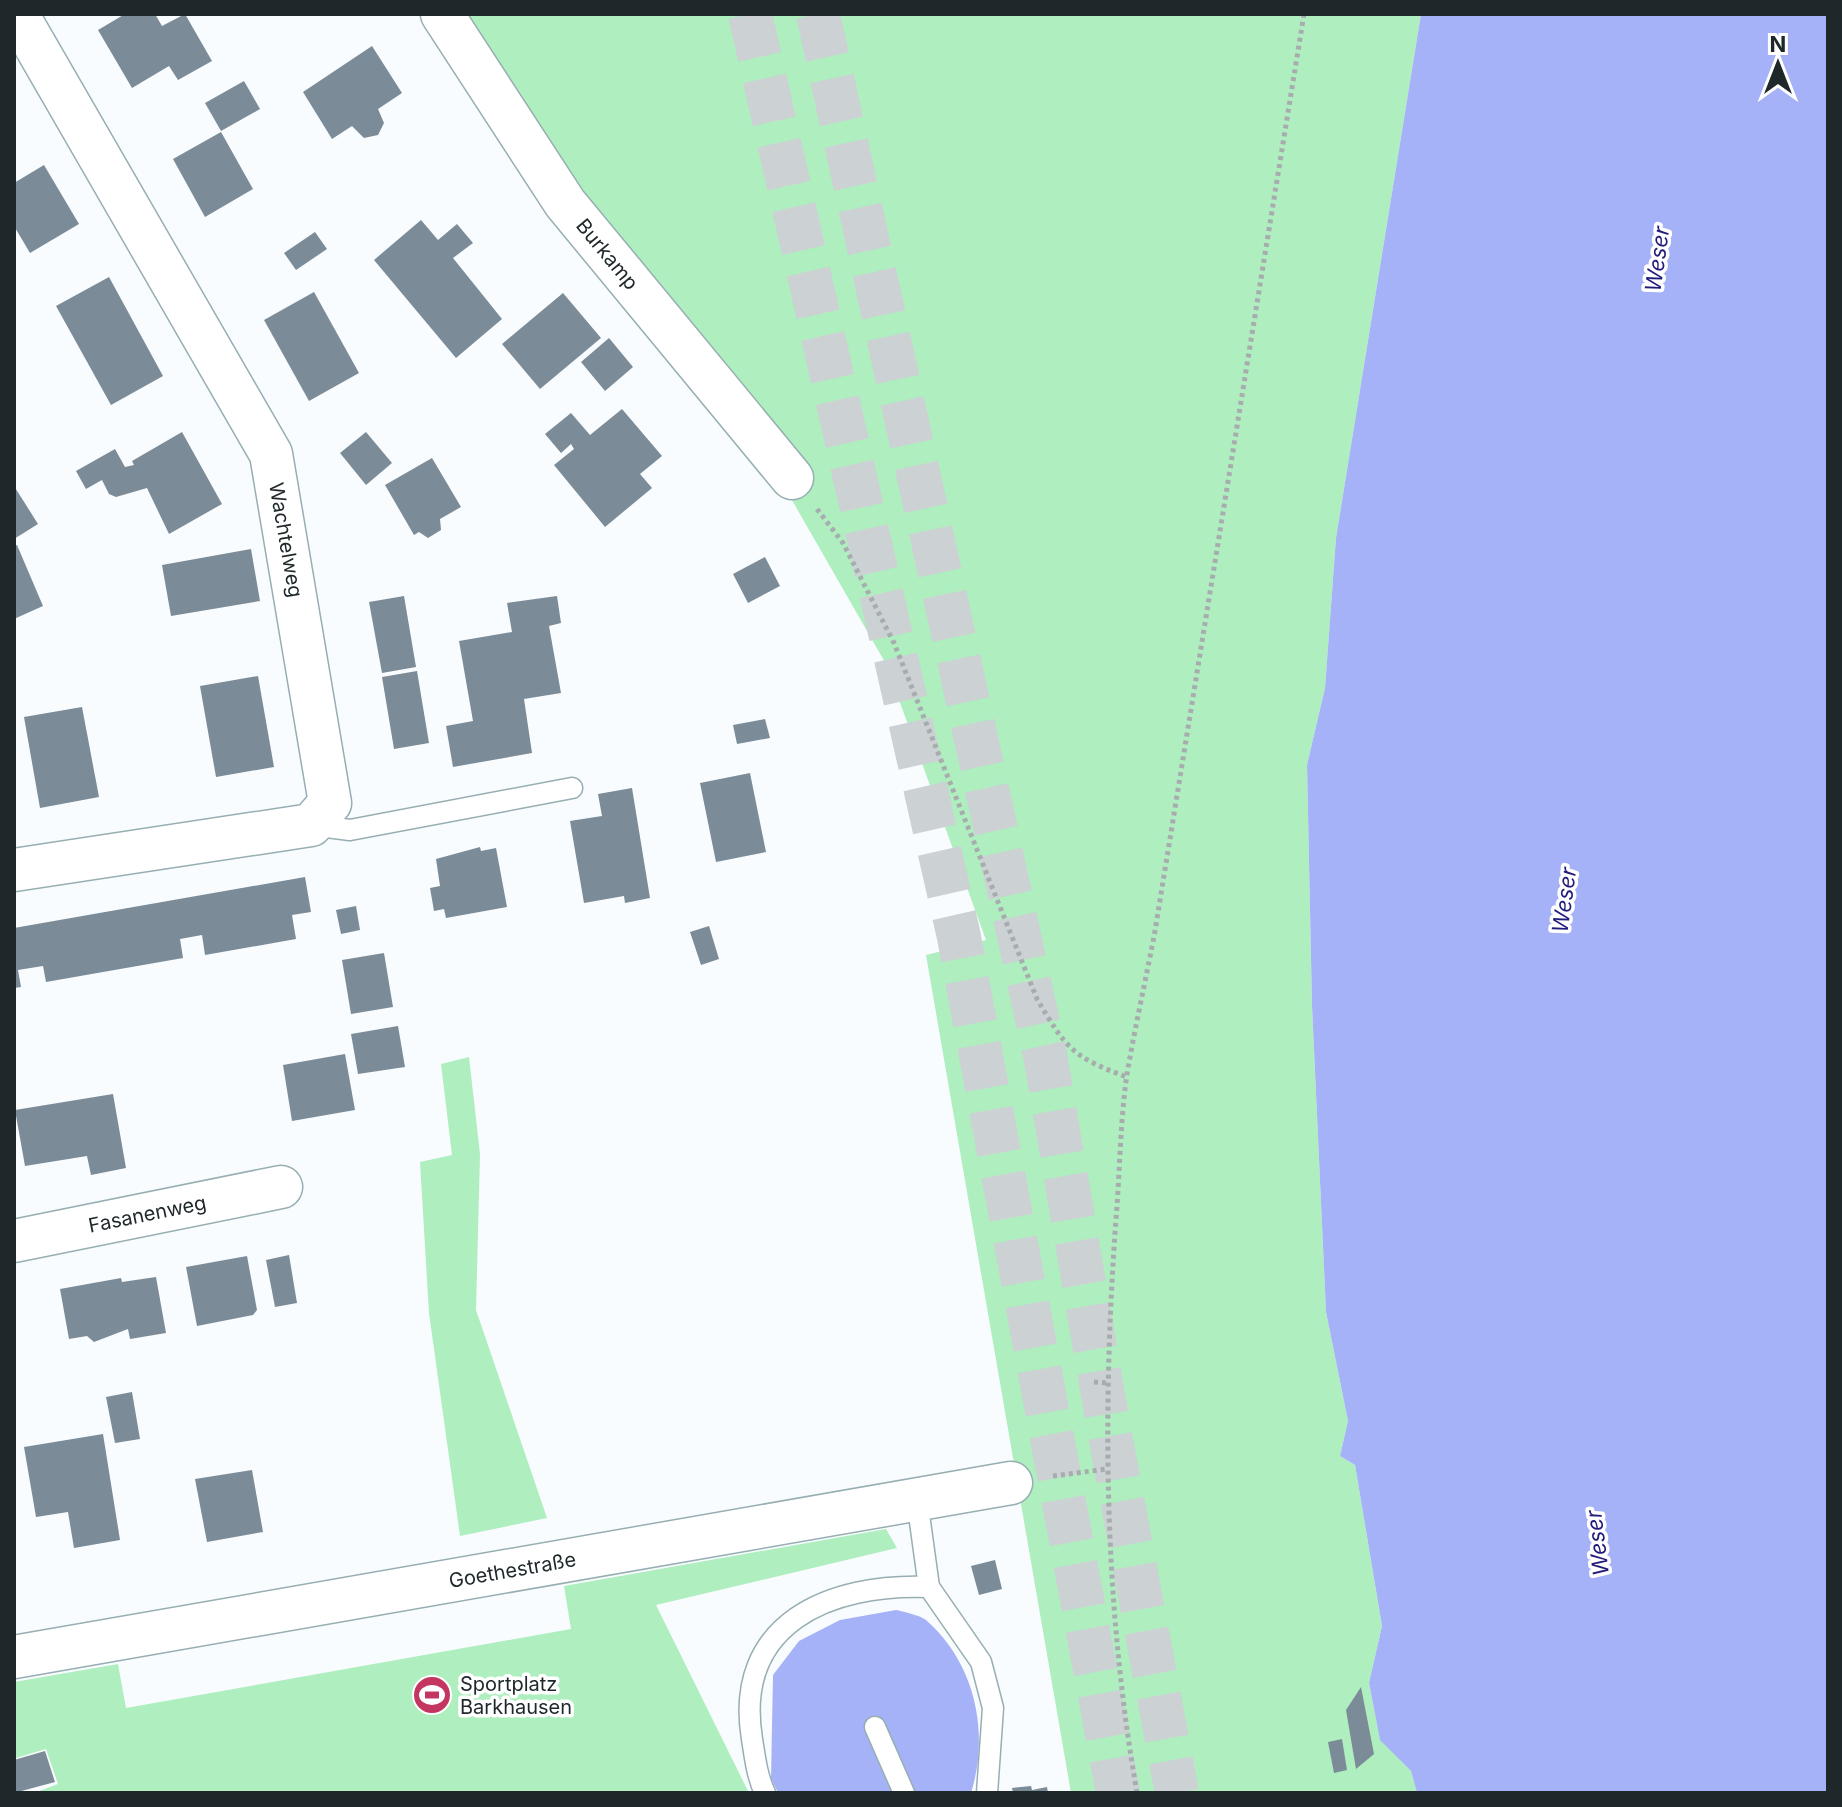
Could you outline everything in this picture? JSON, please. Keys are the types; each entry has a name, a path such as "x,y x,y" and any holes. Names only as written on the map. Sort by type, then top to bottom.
{"street":[{"name":"Wachtelweg","path":"17,14 271,454 330,803 311,825"},
{"name":"Burkamp","path":"442,14 565,203 792,478"},
{"path":"14,870 311,825"},
{"name":"Fasanenweg","path":"14,1241 281,1187"},
{"name":"Goethestraße","path":"14,1657 1011,1483"}],"lane":[{"path":"311,825 350,830 572,788"},
{"path":"917,1500 929,1587 981,1662 993,1708 987,1793"},
{"path":"765,1793 759,1781 748,1716 752,1677 768,1644 787,1623 834,1597 895,1585 929,1587"},
{"path":"875,1727 904,1793"}],"path":[{"path":"1137,1793 1125,1726 1113,1606 1107,1469 1107,1383 1127,1077 1157,916 1304,14"},
{"path":"792,478 843,543 894,643 1037,999 1064,1045 1093,1065 1127,1077"},
{"path":"1094,1382 1107,1383"},
{"path":"1011,1483 1107,1469"}],"green space":[{"path":"432,14 1421,14 1336,538 1325,688 1307,765 1312,1006 1326,1312 1348,1421 1340,1456 1355,1465 1382,1626 1369,1683 1380,1739 1411,1771 1417,1793 1071,1793 926,955 986,940 886,664 785,488"},
{"path":"469,1057 480,1154 476,1310 547,1518 460,1536 429,1313 420,1162 452,1155 441,1064"},
{"name":"Sportplatz Barkhausen","path":"886,1529 897,1548 656,1605 749,1793 34,1793 58,1784 46,1749 16,1758 14,1682 118,1664 126,1708 571,1629 564,1586"}],"water":[{"name":"Weser","path":"1421,14 1828,14 1828,1793 1417,1793 1411,1771 1380,1740 1369,1683 1382,1626 1355,1465 1340,1456 1348,1421 1326,1312 1312,1006 1307,765 1325,688 1336,538"},
{"path":"896,1610 926,1620 943,1637 967,1678 974,1700 979,1746 971,1793 778,1793 771,1778 773,1675 799,1641 840,1620"}],"building":[{"path":"125,14 155,14 162,26 185,14 212,61 178,80 169,66 132,88 98,30"},
{"path":"372,46 402,93 378,109 384,123 378,135 364,138 352,126 332,139 303,92"},
{"path":"244,81 260,109 221,131 205,103"},
{"path":"221,132 253,189 205,217 173,159"},
{"path":"44,165 79,224 30,253 14,226 14,183"},
{"path":"421,220 438,240 457,224 473,243 453,258 502,319 456,358 374,260"},
{"path":"315,232 327,249 296,270 284,253"},
{"path":"109,277 163,376 111,405 56,306"},
{"path":"314,292 359,373 309,401 264,320"},
{"path":"563,293 601,338 540,389 502,344"},
{"path":"609,338 633,367 605,391 581,362"},
{"path":"622,409 662,456 640,474 652,488 605,527 554,465 574,449 571,444 561,453 545,434 571,413 590,435"},
{"path":"182,432 222,504 169,534 147,488 116,497 109,494 102,480 86,489 76,471 115,449 125,467 134,465 132,461"},
{"path":"366,432 392,463 366,485 340,453"},
{"path":"432,458 461,507 440,519 441,530 428,538 419,532 414,535 385,485"},
{"path":"14,486 38,524 14,539"},
{"path":"17,545 43,606 14,619 14,546"},
{"path":"251,549 260,601 171,616 162,565"},
{"path":"765,557 780,586 748,603 733,574"},
{"path":"404,596 416,667 382,673 369,602"},
{"path":"557,596 561,623 549,626 561,693 524,699 532,753 453,767 446,726 473,721 459,641 512,632 507,603"},
{"path":"417,671 429,743 394,749 382,677"},
{"path":"258,676 274,767 216,777 200,686"},
{"path":"82,707 99,797 40,808 24,717"},
{"path":"765,719 770,738 737,744 733,725"},
{"path":"750,773 766,852 716,862 700,783"},
{"path":"632,788 650,898 625,903 624,896 584,903 570,821 602,816 598,794"},
{"path":"480,847 481,851 496,848 507,907 446,918 444,909 434,911 430,888 440,886 436,859"},
{"path":"305,877 311,912 292,915 296,939 205,955 202,935 180,939 183,958 46,982 43,966 18,970 21,987 14,988 14,928"},
{"path":"356,906 360,930 341,934 336,910"},
{"path":"709,926 719,959 701,965 690,932"},
{"path":"384,953 393,1007 351,1014 342,960"},
{"path":"398,1026 405,1067 358,1074 351,1034"},
{"path":"345,1054 355,1110 292,1121 283,1065"},
{"path":"113,1094 126,1168 91,1175 87,1156 25,1166 15,1110"},
{"path":"289,1255 297,1303 275,1307 266,1260"},
{"path":"247,1256 257,1310 253,1315 197,1326 186,1267"},
{"path":"156,1277 166,1333 130,1339 128,1329 94,1342 87,1336 69,1339 60,1289 121,1278 122,1282"},
{"path":"132,1392 140,1439 115,1443 106,1397"},
{"path":"103,1434 120,1540 74,1548 68,1512 36,1517 24,1447"},
{"path":"252,1470 263,1532 207,1542 195,1479"},
{"path":"995,1560 1002,1589 979,1595 971,1566"},
{"path":"1361,1687 1374,1754 1356,1769 1346,1710"},
{"path":"1342,1739 1347,1770 1334,1773 1328,1742"},
{"path":"45,1751 55,1782 14,1793 14,1760"},
{"path":"1031,1786 1032,1790 1047,1787 1048,1793 1013,1793 1012,1788"}],"tunnel":[{"path":"750,14 959,937 1118,1793"},
{"path":"818,14 1045,1055 1108,1424 1177,1793"}],"place":[{"name":"Sportplatz Barkhausen","path":"432,1695"}]}
